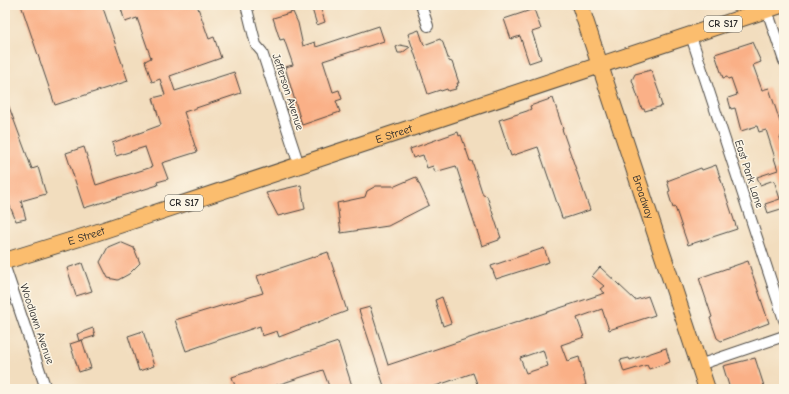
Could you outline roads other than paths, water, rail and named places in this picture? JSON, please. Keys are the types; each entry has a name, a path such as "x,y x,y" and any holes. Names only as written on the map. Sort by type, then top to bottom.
{"main road":[{"name":"Broadway","path":"580,5 598,65 707,389"},
{"name":"E Street","path":"5,261 90,235 598,65 691,36 774,7"}],"street":[{"name":"Jefferson Avenue","path":"246,5 256,45 262,52 299,165"},
{"path":"421,5 428,26"},
{"path":"774,7 784,61"},
{"name":"East Park Lane","path":"691,36 784,320"},
{"name":"Woodlawn Avenue","path":"5,266 46,389"},
{"path":"699,365 784,336"}]}
